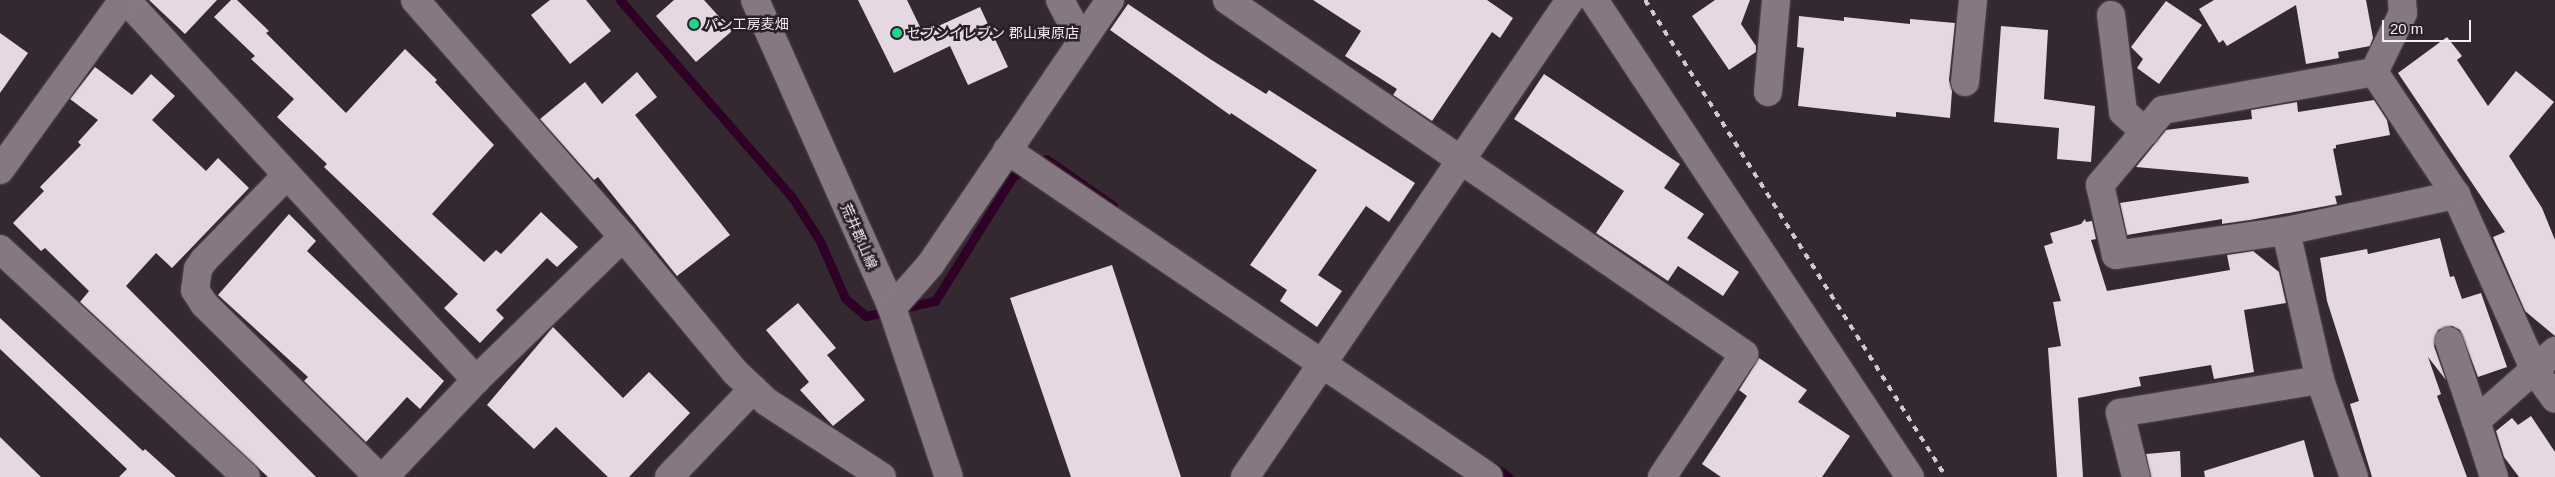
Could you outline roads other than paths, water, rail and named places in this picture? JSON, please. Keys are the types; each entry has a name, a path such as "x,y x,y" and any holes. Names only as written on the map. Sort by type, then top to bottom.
{"street":[{"path":"0,170 124,0 476,380"},
{"path":"415,0 623,237 753,389 829,444 882,477"},
{"name":"荒井郡山線","path":"755,0 892,308 949,477"},
{"path":"1060,0 1081,40"},
{"path":"892,308 930,265 1081,40 1110,0"},
{"path":"1227,0 1744,354 1662,477"},
{"path":"1245,477 1320,363 1570,0"},
{"path":"1594,0 1910,477"},
{"path":"1768,92 1776,0"},
{"path":"1965,82 1973,0"},
{"path":"2374,72 2403,13 2402,0"},
{"path":"2111,15 2123,112 2145,132"},
{"path":"2374,72 2163,110 2100,185 2116,255 2286,231 2456,195"},
{"path":"2374,72 2456,195 2535,371 2555,399"},
{"path":"1007,150 1489,477"},
{"path":"287,175 198,269 195,290 204,304 379,477"},
{"path":"2286,231 2320,380 2354,477"},
{"path":"384,477 476,380 623,237"},
{"path":"0,249 246,477"},
{"path":"2450,341 2494,477"},
{"path":"2476,421 2535,371 2555,351"},
{"path":"2136,477 2120,413 2320,380"},
{"path":"669,477 753,389"}],"waterway":[{"path":"620,0 792,197 820,241 845,298 866,316 890,311"},
{"path":"902,308 935,301 1013,176 1046,159 1113,206"},
{"path":"1493,466 1509,477"}],"railway":[{"path":"1645,0 1946,477"}],"place":[{"name":"パン工房麦畑","path":"694,24"},
{"name":"セブンイレブン 郡山東原店","path":"897,33"}]}
